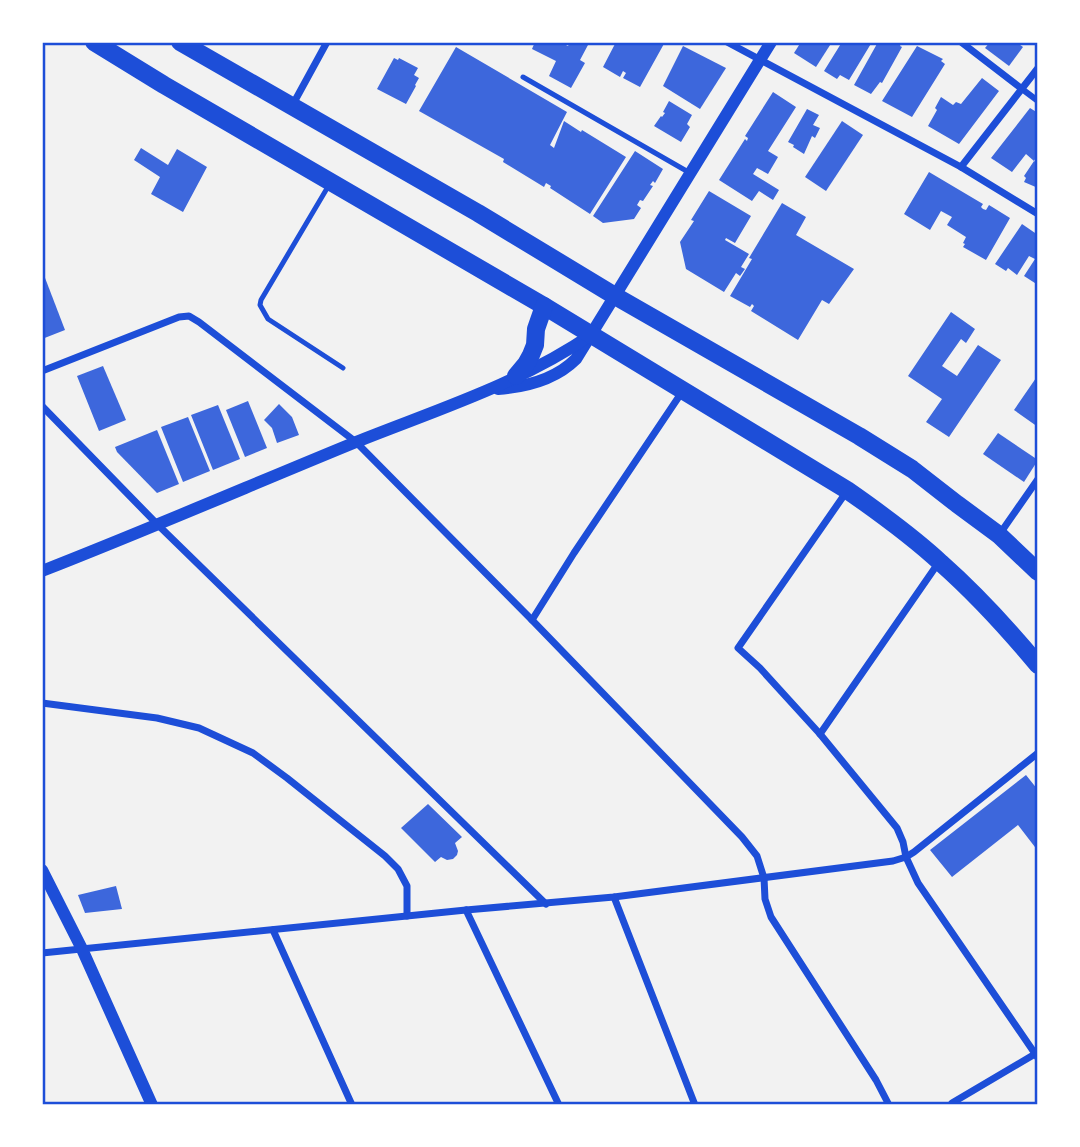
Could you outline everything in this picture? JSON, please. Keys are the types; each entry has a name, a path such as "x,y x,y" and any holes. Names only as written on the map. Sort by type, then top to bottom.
{"highway":[{"path":"94,42 544,306 847,490 892,522 939,561 970,590 1038,665"},
{"path":"180,42 859,436 912,469 999,535 1038,572"},
{"path":"516,376 526,364 535,345 536,329 544,306"}],"street":[{"path":"292,107 327,42"},
{"path":"727,42 961,167 1038,214"},
{"path":"490,390 522,387 567,369 576,359 771,42"},
{"path":"961,42 1038,101"},
{"path":"961,167 1038,68"},
{"path":"42,371 179,317 189,317 200,322 356,442 742,837 757,856 771,917 876,1080 889,1105"},
{"path":"42,571 490,390 564,354 591,335"},
{"path":"532,620 573,553 683,391"},
{"path":"42,405 158,525 546,904"},
{"path":"999,535 1038,479"},
{"path":"847,490 738,648 761,668 820,734 897,828 918,883 1036,1056 952,1103"},
{"path":"820,734 939,561"},
{"path":"42,703 157,718 199,728 253,753 398,869 407,886 407,916"},
{"path":"42,953 614,897 893,861 906,857 1038,753"},
{"path":"42,870 82,949 152,1105"},
{"path":"614,897 695,1105"},
{"path":"466,910 559,1105"},
{"path":"273,930 352,1105"}],"lane":[{"path":"523,77 690,173"},
{"path":"330,182 261,299 260,306 268,319 343,368"}],"building":[{"path":"535,42 560,42 568,46 570,42 581,42 588,45 580,60 585,63 571,88 549,76 556,61 532,49"},
{"path":"616,42 665,42 640,87 623,78 626,73 623,71 620,77 603,67"},
{"path":"801,42 832,42 816,67 794,53"},
{"path":"842,42 872,42 849,80 840,75 837,79 824,71"},
{"path":"878,42 898,42 902,47 882,83 880,82 871,94 854,85"},
{"path":"990,42 1016,42 1023,47 1009,66 985,48"},
{"path":"683,46 726,68 700,109 663,86"},
{"path":"917,46 943,59 941,61 945,64 912,117 882,101"},
{"path":"456,47 567,112 550,145 554,148 564,121 626,157 590,214 550,188 551,186 546,183 544,187 503,162 504,159 419,111"},
{"path":"394,58 418,68 414,75 419,78 406,104 377,89"},
{"path":"982,78 999,91 959,144 928,126 941,97 953,105 956,102 961,104"},
{"path":"773,92 796,107 768,151 778,157 768,174 757,168 753,174 779,190 773,200 759,191 752,201 719,180 745,139 747,141 745,136"},
{"path":"669,101 692,115 687,124 690,127 681,142 654,126 665,113 663,112"},
{"path":"1030,108 1038,113 1038,154 1034,161 1026,154 1012,172 991,158"},
{"path":"807,109 819,115 813,125 820,128 815,138 812,136 804,154 788,142"},
{"path":"842,121 863,135 826,191 805,177"},
{"path":"141,148 168,165 177,149 207,167 183,212 151,194 160,177 134,160"},
{"path":"635,151 663,169 655,183 653,181 650,185 653,186 643,201 640,200 637,205 641,208 634,219 603,223 593,216"},
{"path":"1034,161 1038,163 1038,188 1024,182 1024,176"},
{"path":"929,172 983,204 983,209 986,210 989,205 1010,218 986,260 963,247 966,237 947,225 952,217 941,211 930,230 904,214"},
{"path":"709,191 751,216 735,243 726,238 725,240 749,254 741,267 745,269 740,276 736,273 724,292 686,269 680,242"},
{"path":"782,203 806,217 796,235 854,269 829,304 822,300 798,340 751,311 754,306 752,304 750,307 730,296"},
{"path":"1022,224 1038,235 1038,285 1024,276 1035,259 1029,256 1017,275 1008,268 1006,271 995,264"},
{"path":"42,270 65,330 42,339"},
{"path":"951,312 975,329 966,343 961,339 942,366 957,376 978,345 1001,360 949,437 926,422 942,399 908,376"},
{"path":"103,366 126,420 99,431 77,376"},
{"path":"1036,378 1038,380 1035,391 1038,393 1038,427 1014,410"},
{"path":"248,401 267,448 245,457 226,410"},
{"path":"279,404 292,417 299,435 277,443 272,428 264,420"},
{"path":"218,405 240,459 213,470 191,415"},
{"path":"188,417 210,471 183,482 161,427"},
{"path":"157,430 179,484 157,493 115,447"},
{"path":"998,433 1038,460 1024,482 983,454"},
{"path":"1026,775 1038,790 1038,851 1018,825 952,877 930,850"},
{"path":"428,804 462,837 455,843 458,851 453,859 441,857 435,862 401,828"},
{"path":"116,886 122,909 85,913 78,895"}]}
